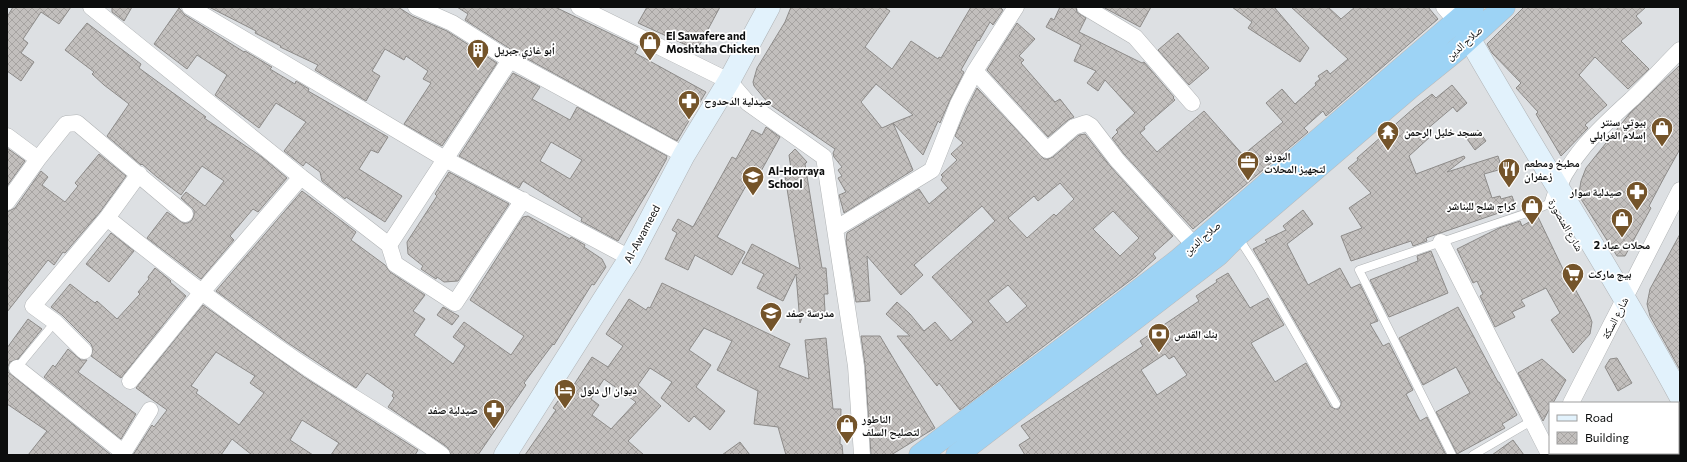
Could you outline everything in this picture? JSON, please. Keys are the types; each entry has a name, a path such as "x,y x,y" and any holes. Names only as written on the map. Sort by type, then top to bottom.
{"highway":[{"name":"صلاح الدين","path":"920,455 1070,343 1176,261 1450,14 1473,7"},
{"name":"صلاح الدين","path":"957,455 1212,260 1237,236 1411,87 1464,44 1504,7"}],"main road":[{"name":"Al-Awameed","path":"505,455 630,258 684,155 729,81 769,7"},
{"name":"شارع المنصورة","path":"1464,44 1675,396"}],"street":[{"path":"91,7 301,177 389,245 395,264 455,303 523,200"},
{"path":"190,7 445,159 630,258"},
{"path":"416,7 452,23 510,60 684,155"},
{"path":"579,7 729,81 748,103 824,156 856,366 862,455"},
{"path":"835,229 932,170 958,104 975,71 1016,7"},
{"path":"1085,7 1135,38 1192,103"},
{"path":"1555,194 1571,165 1594,135 1680,50"},
{"path":"389,245 510,60"},
{"path":"975,71 1047,150 1074,127 1086,123 1091,126 1117,160 1194,245"},
{"path":"7,202 38,159 66,124 77,123 185,214"},
{"path":"7,136 38,159"},
{"path":"84,351 55,322 33,306 107,218 139,174"},
{"path":"130,381 201,293 301,177"},
{"name":"شارع السكة","path":"1572,402 1622,306 1680,190"},
{"path":"107,218 201,293 308,368 420,439 442,455"},
{"path":"1441,242 1547,450"},
{"path":"18,368 123,454 150,410"}],"lane":[{"path":"1452,455 1359,270 1530,212 1555,194"},
{"path":"1237,236 1256,265 1336,404"},
{"path":"18,368 55,322"},
{"path":"1473,455 1533,420"}],"building":[{"path":"13,7 71,7 59,24 41,12 23,39 28,43 21,53 34,62 21,81 7,71 7,17"},
{"path":"112,7 132,7 124,21 112,12"},
{"path":"209,7 398,7 412,16 447,31 497,63 442,146 404,124 431,83 423,79 428,71 406,56 404,60 385,49 372,71 380,76 366,101 315,70 318,65 280,47 281,46 255,33 256,31"},
{"path":"457,7 555,7 638,47 635,53 706,92 677,141 515,52 465,20 468,14"},
{"path":"647,7 720,7 697,50 638,23"},
{"path":"791,7 884,7 890,11 865,47 892,69 911,41 938,59 939,57 941,58 971,7 1000,7 1003,10 993,25 990,22 961,70 964,72 940,123 938,121 923,155 893,123 913,170 844,213 839,195 846,192 838,178 842,176 838,170 842,167 834,157 833,153 835,149 769,104 754,86 753,82 757,68 785,22","holes":["876,84 913,115 882,128 861,102"]},
{"path":"1060,7 1076,7 1077,12 1086,18 1079,32 1142,63 1144,62 1174,97 1173,98 1175,100 1144,127 1145,129 1140,133 1157,152 1204,111 1243,155 1283,122 1266,103 1282,89 1295,104 1316,85 1315,83 1320,79 1318,76 1327,70 1330,74 1348,59 1291,7 1328,7 1341,19 1355,7 1428,7 1438,19 1326,116 1323,111 1304,128 1308,132 1193,229 1124,154 1112,138 1118,132 1116,130 1135,113 1105,80 1098,91 1087,83 1096,71 1074,61 1081,45 1046,27 1051,18 1054,20"},
{"path":"1103,7 1151,7 1140,27"},
{"path":"1232,7 1274,7 1309,48 1300,62 1248,28 1252,22"},
{"path":"1524,7 1646,7 1636,16 1642,23 1621,41 1649,69 1628,89 1595,57 1579,75 1607,105 1585,125 1588,128 1561,156 1536,114 1538,112 1516,88 1521,83 1492,53 1487,44"},
{"path":"179,8 185,15 244,52 245,51 272,67 270,69 295,84 296,81 309,89 308,91 388,137 378,153 371,150 359,169 402,196 385,222 346,197 345,199 322,181 320,172 306,162 303,166 284,151 306,122 276,103 259,128 215,95 227,75 197,55 187,69 154,44"},
{"path":"87,23 141,64 139,68 206,117 204,118 262,157 287,178 258,212 253,209 230,236 234,240 201,279 147,238 167,212 183,223 188,223 192,220 194,210 181,198 186,192 205,206 224,181 202,166 181,195 142,164 141,165 107,136 129,104 104,85 92,74 94,72 65,50"},
{"path":"1017,23 1035,39 1019,56 1024,60 1021,63 1055,102 1060,99 1074,117 1068,120 1048,137 987,70"},
{"path":"1178,33 1209,68 1189,85 1158,50"},
{"path":"1680,65 1680,149 1649,206 1651,208 1625,256 1617,256 1581,199 1579,193 1581,181 1586,168 1630,113"},
{"path":"513,73 540,87 532,99 570,120 577,107 667,156 653,183 618,241 581,221 582,218 523,181 519,188 459,156","holes":["551,142 582,160 570,179 540,161"]},
{"path":"1452,85 1467,103 1457,112 1453,107 1426,130 1431,136 1409,156 1416,174 1464,156 1465,158 1447,172 1498,156 1502,169 1484,174 1492,198 1500,196 1501,199 1512,196 1516,207 1426,238 1427,241 1413,246 1411,241 1351,261 1341,236 1362,228 1349,208 1371,193 1348,168 1358,160 1357,158 1414,108 1432,94 1436,98"},
{"path":"977,88 1044,159 1053,157 1079,135 1085,134 1110,166 1173,236 1153,254 1156,258 1136,276 960,410 939,383 937,386 897,336 910,336 886,314 897,302 910,314 924,331 935,322 951,341 973,322 932,277 995,221 982,206 914,265 923,275 901,295 867,256 870,301 856,302 846,241 847,233 919,189 929,204 948,188 941,180 943,177 941,175 957,160 951,154 963,143 955,136","holes":["1060,183 1074,199 1056,216 1054,214 1027,238 1008,218 1034,196 1038,201","1113,211 1139,238 1120,256 1093,229","1008,285 1027,306 1007,323 988,301"]},
{"path":"766,127 780,137 760,173 755,170 717,237 745,252 732,275 695,255 688,270 665,259 677,233 672,230 678,219 693,227 732,157 736,159 752,130 762,135"},
{"path":"1478,130 1486,141 1475,150 1467,139"},
{"path":"7,148 25,161 7,186"},
{"path":"795,149 807,162 805,164 822,268 826,268 828,294 824,294 825,311 804,313 800,323 796,274 783,301 757,288 764,274 742,263 752,244 800,269 784,170 791,169 789,155"},
{"path":"99,154 126,176 100,212 65,253 63,252 54,265 48,260 7,312 7,212 15,208 41,171 48,177 42,185 65,202 78,186 75,183"},
{"path":"449,172 509,204 458,281 444,282 437,277 436,279 421,269 423,266 408,254 407,242 437,196 435,194"},
{"path":"302,191 356,232 351,240 385,265 390,272 425,295 413,311 425,319 414,335 453,364 465,346 453,337 464,322 511,355 524,336 470,300 523,217 528,216 570,239 571,237 585,245 584,247 602,259 606,267 594,285 592,284 554,345 553,344 524,383 526,385 478,455 451,455 447,447 388,407 394,398 392,396 394,392 367,373 356,388 288,343 216,291"},
{"path":"1303,210 1313,224 1287,244 1308,285 1340,268 1351,288 1360,284 1378,321 1370,324 1383,346 1389,343 1413,390 1406,394 1420,421 1427,417 1446,455 1025,455 1019,445 1030,438 1021,426 1143,346 1140,341 1199,301 1196,296 1217,282 1216,280 1228,273 1250,308 1268,298 1284,325 1251,343 1275,382 1306,363 1331,407 1339,409 1341,401 1253,249 1267,242 1265,240 1286,230 1283,226","holes":["1165,354 1169,359 1174,356 1187,375 1157,395 1141,370"]},
{"path":"1538,217 1572,288 1574,287 1592,322 1590,334 1573,353 1551,320 1560,313 1546,288 1521,300 1525,306 1512,312 1515,317 1495,327 1480,296 1483,294 1477,281 1473,283 1457,249 1499,228 1520,221 1522,226"},
{"path":"111,233 134,251 109,282 86,264"},
{"path":"1680,234 1680,370 1650,316 1647,304 1650,289"},
{"path":"1431,251 1448,293 1389,317 1370,280 1418,261 1417,256"},
{"path":"155,268 186,296 121,378 91,356 93,349 91,344 62,315 51,307 70,284 95,303 97,301 117,319 140,294 138,292 149,279 148,277"},
{"path":"662,283 790,344 779,367 809,379 805,340 826,338 833,409 841,409 840,444 842,445 843,455 786,455 778,427 754,424 758,391 717,370 732,341 704,328 689,350 711,365 696,387 725,411 710,430 694,416 689,422 661,398 672,382 650,368 638,385 661,406 628,441 644,455 525,455 556,410 553,408 570,384 573,386 592,357 608,367 623,346 606,334 629,299 646,310 648,307 650,308","holes":["604,379 636,402 611,429 592,415 599,405 591,399"]},
{"path":"203,305 304,377 418,450 415,455 331,455 339,443 302,420 290,440 313,455 252,455 232,439 221,455 133,455 152,425 154,427 167,410 136,388","holes":["216,352 255,376 250,383 264,393 239,425 196,393 198,390 191,386"]},
{"path":"443,307 459,316 452,325 437,315"},
{"path":"1458,307 1517,415 1502,424 1505,428 1457,454 1436,412 1470,393 1456,367 1423,385 1399,338"},
{"path":"28,319 42,329 18,359 10,362 8,372 111,455 28,455 47,431 7,404 7,348"},
{"path":"861,336 880,336 935,428 891,455 871,455 865,365"},
{"path":"68,349 81,360 87,360 78,372 136,414 121,439 44,377 53,365 55,367"},
{"path":"1617,358 1632,383 1618,391 1605,367 1610,359"},
{"path":"1542,359 1566,380 1554,402 1549,402 1549,410 1543,421 1518,373"},
{"path":"1513,440 1524,455 1492,455"},
{"path":"740,442 750,455 722,455"}],"place":[{"name":"El Sawafere and Moshtaha Chicken","path":"650,62"},
{"name":"أبو غازي جبريل","path":"478,70"},
{"name":"صيدلية الدحدوح","path":"689,120"},
{"name":"بيوتي سنتر إسلام الغرابلي","path":"1662,148"},
{"name":"مسجد خليل الرحمن","path":"1388,152"},
{"name":"البورنو لتجهيز المحلات","path":"1248,182"},
{"name":"مطبخ ومطعم زعفران","path":"1509,188"},
{"name":"Al-Horraya School","path":"753,196"},
{"name":"صيدلية سوار","path":"1637,212"},
{"name":"كراج شلح للبناشر","path":"1532,226"},
{"name":"محلات عياد 2","path":"1622,238"},
{"name":"بيج ماركت","path":"1573,294"},
{"name":"مدرسة صفد","path":"771,332"},
{"name":"بنك القدس","path":"1159,354"},
{"name":"ديوان ال دلول","path":"565,410"},
{"name":"صيدلية صفد","path":"494,430"},
{"name":"الناطور لتصليح السلف","path":"847,444"}]}
